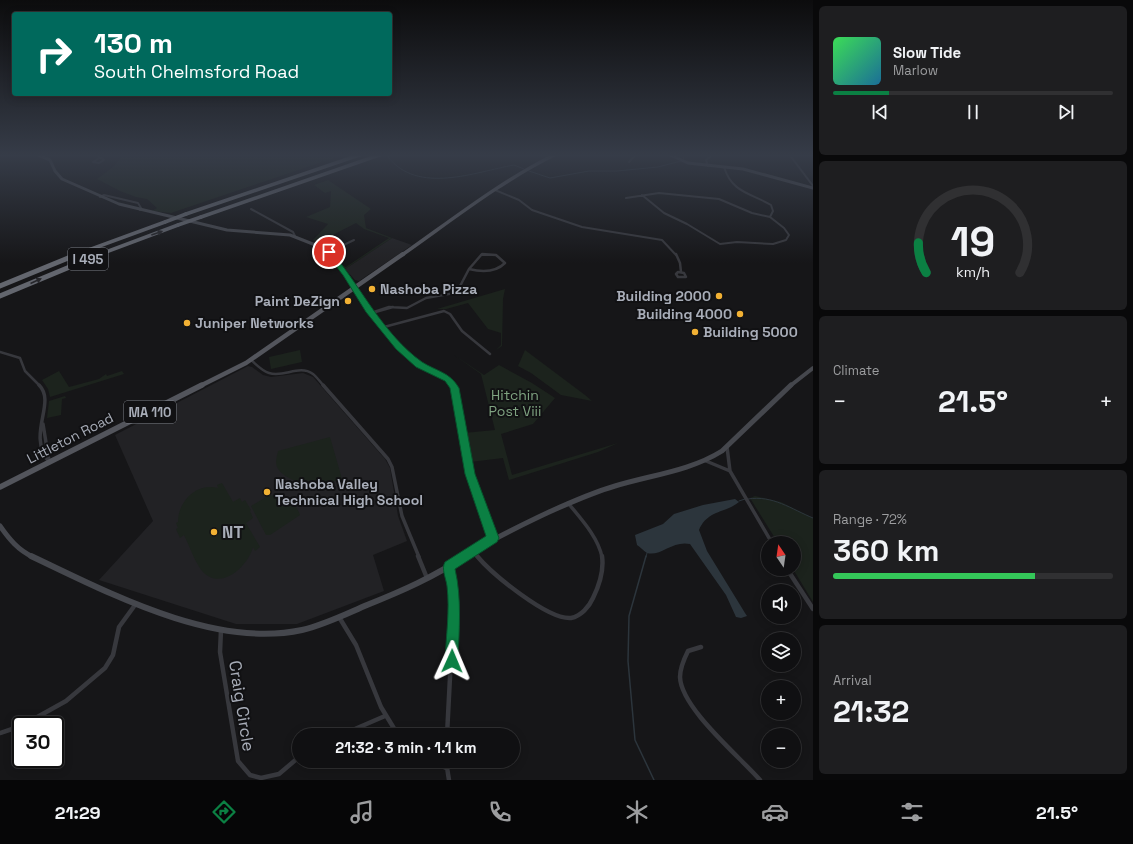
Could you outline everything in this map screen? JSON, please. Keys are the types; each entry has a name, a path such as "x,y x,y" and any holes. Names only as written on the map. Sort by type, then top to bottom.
{"highway":[{"name":"I 495","path":"0,286 82,252 255,190"},
{"name":"I 495","path":"0,296 95,256 277,190"}],"main road":[{"name":"Littleton Road","path":"0,487 251,360 494,190"}],"street":[{"path":"86,190 100,197 140,210 227,230 271,232 294,236 306,240 329,252 341,267 371,313 409,357 448,379 454,388 470,474 493,538"},
{"path":"496,190 519,200 532,210 582,227 662,240 669,245 681,263 681,272"},
{"path":"741,190 771,205 773,211 770,217"},
{"path":"626,198 642,195 663,193 690,197 714,198 752,214 770,217 787,231 789,235 786,240 777,244 737,242 720,244 687,224 664,213 642,195"},
{"path":"100,197 104,195 138,203 141,208 140,210"},
{"path":"250,209 293,232 294,236"},
{"path":"329,252 354,240"},
{"path":"371,313 393,307 407,308 426,298 454,293 458,290 469,269 479,256 484,254 496,255 505,263 500,268 482,272 469,269"},
{"path":"384,328 435,312 444,312 450,314 462,331 490,354"},
{"path":"0,352 20,358 25,371 40,385 45,394 38,442 43,457 50,462"},
{"path":"251,360 259,369 269,374 277,375 302,370 313,374 385,455 392,467 402,516 428,580"},
{"path":"0,526 10,540 24,553 135,605 180,619 244,633 274,634 303,630 339,618 428,580 493,538 568,503 614,486 679,470 706,460 726,447 785,390 813,368"},
{"path":"42,422 50,462"},
{"path":"726,447 730,471 768,536"},
{"path":"706,460 730,471"},
{"path":"472,551 487,568 537,604 563,618 572,619 579,616 590,607 604,564 598,545 568,503"},
{"path":"447,728 454,600 449,566"},
{"path":"792,576 813,609"},
{"path":"43,716 67,702 108,665 114,653 118,631 123,621 135,605"},
{"path":"339,618 352,636 362,656 385,716 393,728"},
{"name":"Craig Circle","path":"221,628 220,652 238,761 250,774 261,778 279,774 292,763"},
{"path":"701,647 688,651 681,662 680,678 685,696 696,714 760,780"},
{"path":"357,728 385,716"},
{"path":"0,733 12,729"},
{"path":"446,768 449,780"}],"shaded area":[{"path":"392,238 412,245 359,281 355,280 345,269"},
{"name":"Nashoba Valley Technical High School","path":"248,366 252,367 263,375 271,377 303,373 313,377 385,459 390,468 398,516 407,541 373,555 384,591 297,624 236,624 99,580 153,521 115,435"},
{"path":"735,499 739,502 734,506 712,515 702,524 699,530 707,551 747,616 741,618 736,617 726,595 690,544 678,544 652,554 647,553 637,545 635,535 663,524 674,514 703,505"}],"green space":[{"path":"119,190 238,190 171,213 152,211 157,208 147,199 136,197"},
{"path":"321,190 343,190 371,209 364,215 366,228 392,238 345,269 343,266 346,267 389,238 364,229 356,223 317,243 313,240 328,224 306,217 330,207 331,191 325,193"},
{"name":"Hitchin Post Viii","path":"505,289 503,299 502,346 496,350 501,345 501,333 488,329 468,303 446,309 437,309"},
{"path":"300,350 302,362 271,369 269,357"},
{"name":"Hitchin Post Viii","path":"525,350 592,401 561,395 531,373 518,366"},
{"name":"Hitchin Post Viii","path":"454,355 484,375 499,365 532,383 555,398 533,424 501,434 512,475 618,443 598,452 509,480 503,458 470,462 464,433 495,430 481,374"},
{"path":"59,371 69,387 99,379 106,374 107,376 122,371 124,374 50,397 48,389 42,380"},
{"path":"65,396 66,398 62,399 61,415 47,418 49,401"},
{"path":"330,437 342,479 323,484 300,482 284,475 277,467 276,461 278,451"},
{"name":"NT","path":"222,483 233,502 240,498 242,502 245,500 251,510 250,511 253,518 246,523 260,547 255,551 253,547 246,562 233,574 218,579 210,577 200,568 184,535 180,538 176,529 178,528 176,523 178,522 181,507 190,495 203,488 218,488 217,485"},
{"path":"278,495 292,502 300,515 270,535 266,535 251,506 268,496"},
{"path":"755,496 781,502 813,518 813,602 797,576 801,576 801,536 774,536 750,498"}],"waterway":[{"path":"748,499 757,498 774,501 813,518"},
{"path":"739,501 745,499"},
{"path":"646,557 647,553"},
{"path":"646,556 629,616 628,661 635,740 654,780"}],"place":[{"name":"Nashoba Pizza","path":"372,289"},
{"name":"Building 2000","path":"719,296"},
{"name":"Paint DeZign","path":"348,301"},
{"name":"Building 4000","path":"740,314"},
{"name":"Juniper Networks","path":"187,323"},
{"name":"Building 5000","path":"695,332"},
{"name":"Nashoba Valley Technical High School","path":"267,492"},
{"name":"NT","path":"214,532"}],"route":[{"path":"329,252 346,274 369,310 409,357 448,379 454,388 465,454 470,474 493,538 449,566 452,577 454,600 452,661"}]}
